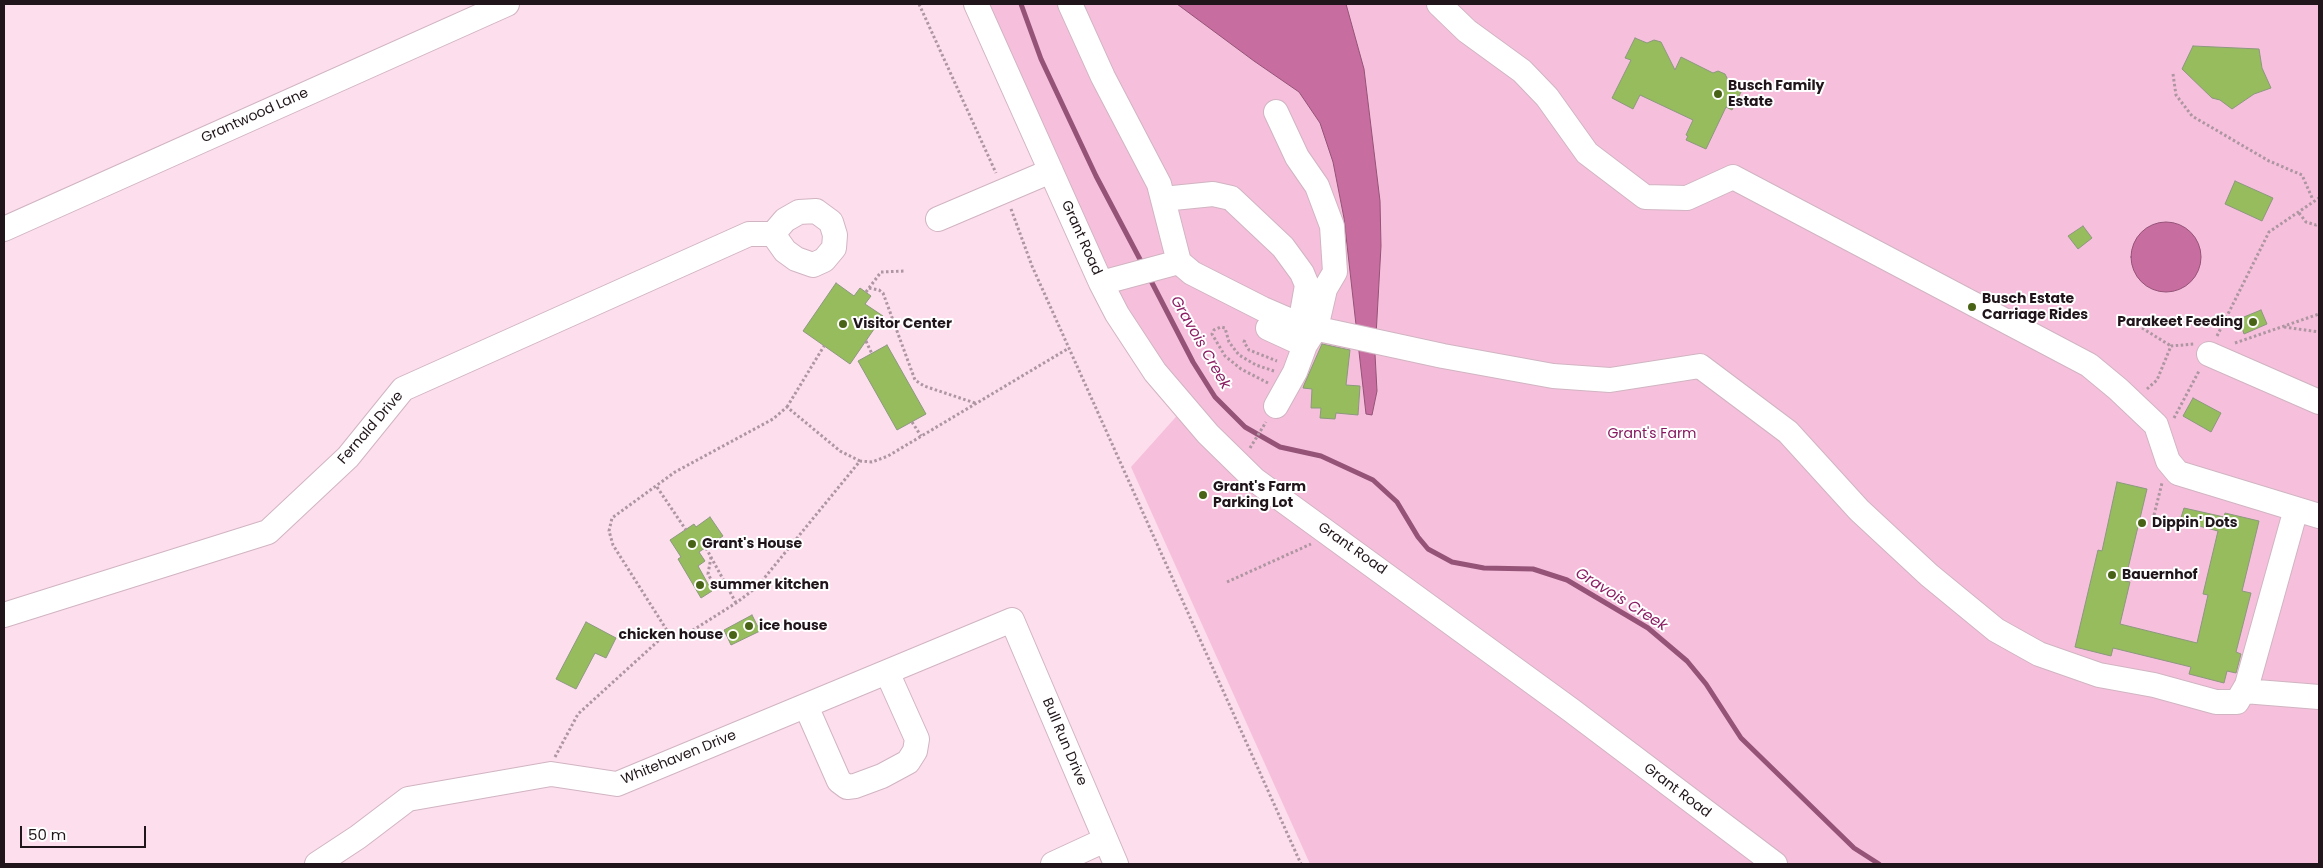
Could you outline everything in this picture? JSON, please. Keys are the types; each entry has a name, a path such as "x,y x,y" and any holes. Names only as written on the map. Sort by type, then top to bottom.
{"street":[{"name":"Grantwood Lane","path":"4,229 507,4"},
{"name":"Grant Road","path":"976,4 1101,284 1117,314 1155,372 1208,434 1255,480 1548,693 1775,864"},
{"path":"1070,4 1103,77 1159,184 1175,266"},
{"path":"1439,4 1467,30 1522,71 1548,97 1587,153 1645,197 1687,198 1733,177 2089,366 2156,425 2165,451 2178,473 2319,516"},
{"path":"1276,112 1297,157 1317,186 1332,226 1335,272 1325,289 1307,333 1295,372 1279,389"},
{"path":"938,219 1051,171"},
{"path":"1163,199 1213,194 1231,198 1283,248 1302,273 1307,285 1307,333"},
{"name":"Fernald Drive","path":"4,615 268,532 348,457 403,389 749,234 773,234"},
{"path":"1101,284 1128,275 1175,266 1307,333 1346,334 1443,356 1552,376 1610,380 1700,366 1788,432 1859,510 1930,575 1996,630 2039,654 2098,675 2154,685 2216,702 2238,702 2244,691 2296,509"},
{"path":"2210,350 2319,402"},
{"name":"Whitehaven Drive","path":"317,864 358,837 408,799 551,774 617,784 1012,620"},
{"name":"Bull Run Drive","path":"1012,620 1116,864"},
{"path":"806,706 839,781 847,787 882,776 908,762 915,751 917,740 887,672"},
{"path":"2244,691 2319,697"},
{"path":"1053,864 1105,840"}],"path":[{"path":"919,4 998,177"},
{"path":"2173,74 2176,95 2192,116 2269,161 2302,175 2313,200"},
{"path":"2154,515 2165,451 2210,350 2269,232 2299,213 2313,200 2319,198"},
{"path":"1011,207 1032,266 1301,864"},
{"path":"2299,213 2306,222 2319,223"},
{"path":"866,292 881,272 905,271"},
{"path":"869,288 883,293 916,380 924,386 976,404"},
{"path":"2142,328 2171,346 2191,343 2210,350 2319,314"},
{"path":"1217,327 1225,328 1229,342 1239,355 1271,371 1279,389 1241,369 1225,356 1212,334 1214,330 1217,327"},
{"path":"2284,327 2319,332"},
{"path":"866,340 872,354"},
{"path":"1245,340 1244,342 1249,350 1274,359 1279,365"},
{"path":"668,632 613,545 609,531 612,518 676,472 773,419 787,407 824,346"},
{"path":"2125,396 2146,389 2157,380 2171,346"},
{"path":"787,407 840,452 860,461 872,462 888,456 1069,348"},
{"path":"1248,452 1279,389"},
{"path":"912,422 921,436"},
{"path":"551,774 556,753 578,714 668,632 690,632 736,603 757,587 860,461"},
{"path":"657,487 686,530"},
{"path":"1227,582 1314,542 1305,536"},
{"path":"706,548 736,603"},
{"path":"711,556 708,574 713,582"}],"green space":[{"name":"Grant's Farm","path":"984,4 2319,4 2319,864 1310,864 1131,467 1191,400 1164,366 1122,303"}],"shaded area":[{"path":"1177,4 1346,4 1364,69 1380,201 1381,246 1375,354 1377,391 1372,415 1366,414 1344,218 1333,162 1320,123 1299,92"},
{"path":"2166,222 2179,225 2191,232 2198,244 2201,257 2198,270 2191,282 2179,289 2166,292 2153,289 2141,282 2134,270 2131,257 2134,244 2141,232 2153,225"}],"building":[{"name":"Busch Family Estate","path":"1635,38 1647,43 1654,40 1661,42 1675,70 1681,57 1713,73 1718,71 1725,74 1730,84 1742,90 1732,110 1726,107 1706,149 1686,140 1688,136 1686,135 1693,120 1640,95 1633,109 1612,98 1631,60 1625,58"},
{"path":"2193,46 2259,49 2262,68 2271,88 2254,94 2232,109 2220,100 2212,98 2182,69"},
{"path":"2235,181 2273,198 2262,221 2225,204"},
{"path":"2083,226 2092,238 2078,249 2068,236"},
{"name":"Visitor Center","path":"836,283 854,296 860,288 871,296 865,304 883,316 850,364 803,331"},
{"name":"Parakeet Feeding","path":"2261,310 2267,324 2244,334 2239,319"},
{"path":"1322,344 1350,350 1346,385 1360,386 1358,415 1336,413 1335,419 1320,418 1321,408 1311,408 1312,389 1303,388"},
{"path":"887,345 926,414 897,430 858,361"},
{"path":"2193,398 2221,413 2211,432 2183,416"},
{"name":"Bauernhof","path":"2117,482 2147,489 2125,581 2130,582 2120,624 2197,643 2208,595 2203,594 2218,531 2180,521 2184,508 2224,517 2225,513 2259,521 2242,591 2251,593 2236,652 2241,654 2236,673 2227,671 2224,683 2189,674 2191,667 2113,648 2111,656 2075,647 2098,550 2102,551"},
{"name":"Grant's House","path":"710,517 723,536 699,552 705,561 698,566 712,591 701,598 678,559 681,557 670,540 694,524 696,527"},
{"path":"752,615 760,631 731,645 724,630"},
{"path":"586,622 616,638 606,658 595,653 576,689 556,679"}],"waterway":[{"name":"Gravois Creek","path":"1021,4 1041,59 1096,176 1143,265"},
{"name":"Gravois Creek","path":"1149,277 1193,362 1215,397 1245,427 1280,447 1321,456 1373,480 1397,502 1418,537 1428,549 1452,562 1484,568 1533,569 1567,580 1648,628 1687,661 1706,684 1741,738 1854,848 1879,864"}],"place":[{"name":"Busch Family Estate","path":"1718,94"},
{"name":"Busch Estate Carriage Rides","path":"1972,307"},
{"name":"Parakeet Feeding","path":"2253,322"},
{"name":"Visitor Center","path":"843,324"},
{"name":"Grant's Farm Parking Lot","path":"1203,495"},
{"name":"Dippin' Dots","path":"2142,523"},
{"name":"Grant's House","path":"692,544"},
{"name":"Bauernhof","path":"2112,575"},
{"name":"summer kitchen","path":"700,585"},
{"name":"ice house","path":"749,626"},
{"name":"chicken house","path":"733,635"}]}
